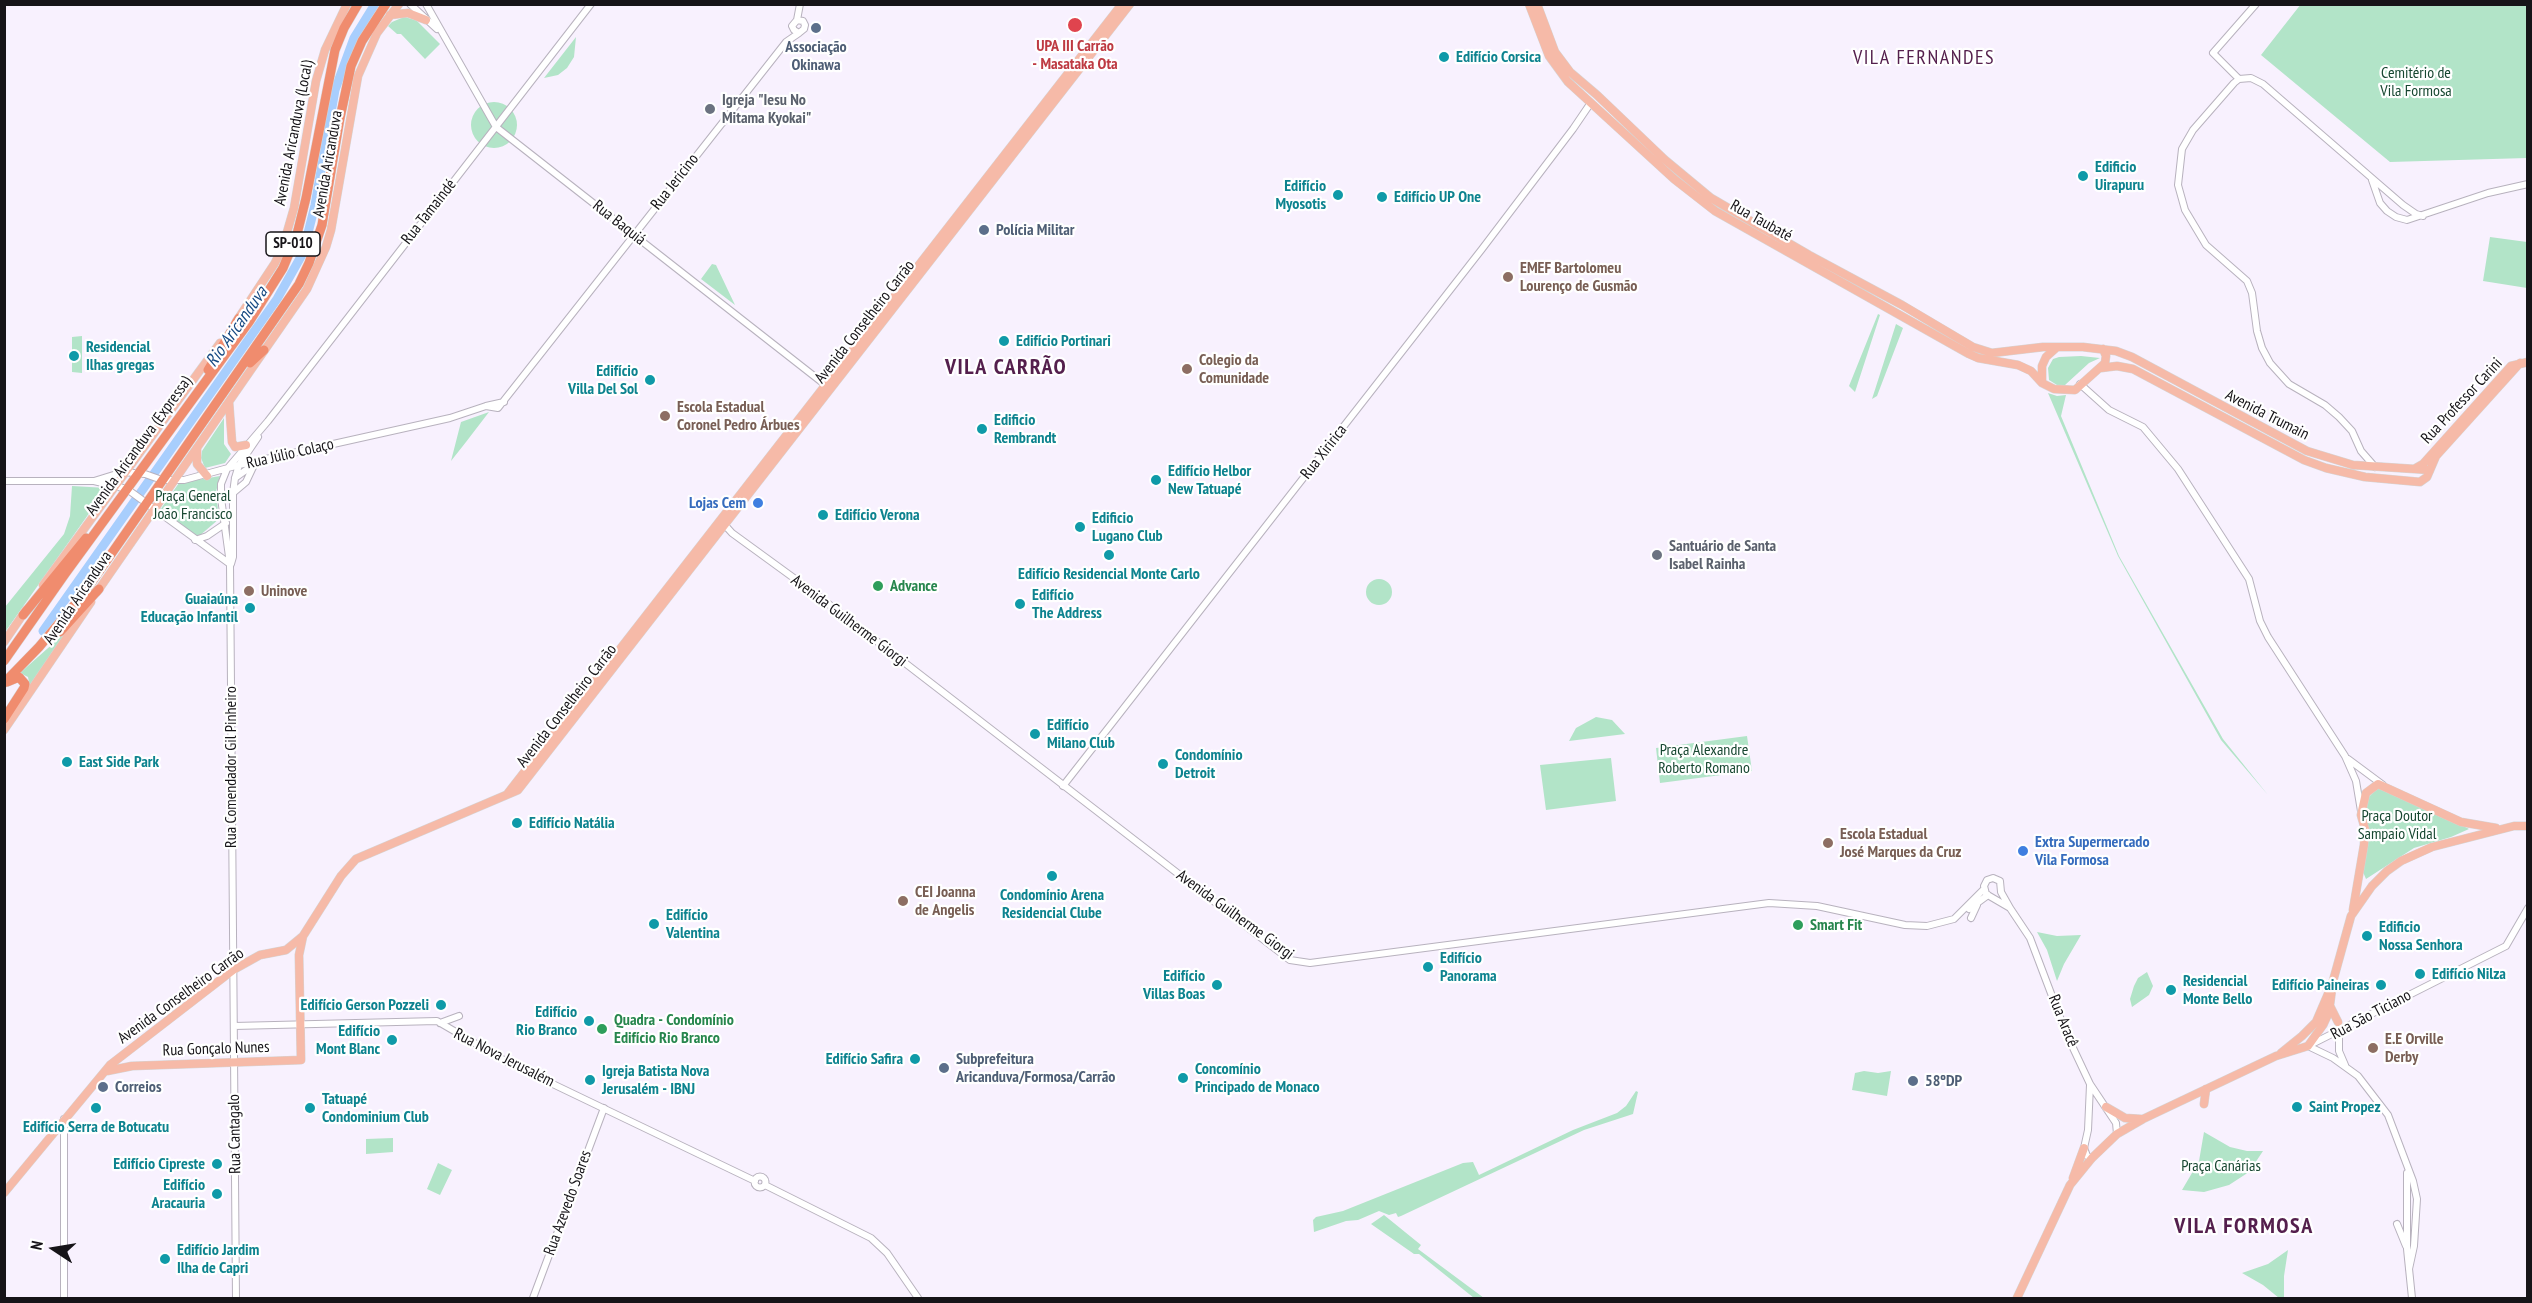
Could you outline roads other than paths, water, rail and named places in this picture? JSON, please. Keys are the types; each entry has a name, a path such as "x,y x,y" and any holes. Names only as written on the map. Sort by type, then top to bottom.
{"highway":[{"name":"Avenida Aricanduva (Expressa)","path":"4,661 98,529 142,474 191,400 249,322 291,252 306,198 335,50 358,4"},
{"name":"SP-010","path":"4,683 82,596 145,501 289,300 309,263 322,225 351,66 366,33 386,4"},
{"path":"191,400 239,318"},
{"path":"226,389 264,350"},
{"path":"23,615 78,545 98,529"},
{"path":"26,660 55,637 99,589"},
{"path":"4,683 19,677 25,684 23,692 4,719"}],"main road":[{"name":"Avenida Aricanduva (Local)","path":"123,472 239,318 275,263 286,237 294,208 316,81 325,50 347,4"},
{"name":"Avenida Aricanduva","path":"264,350 307,289 326,247 336,207 358,76 370,46 399,4"},
{"name":"Avenida Conselheiro Carrão","path":"4,1193 103,1073 233,970 260,955 286,950 303,936 341,876 357,859 508,793 514,794 518,790 1122,4"},
{"name":"Avenida Conselheiro Carrão","path":"828,387 1130,4"},
{"name":"Rua Taubaté","path":"1529,4 1549,56 1568,82 1592,106 1728,209 1973,347 1992,353 2059,347"},
{"name":"Rua Taubaté","path":"1537,4 1550,41 1562,62 1597,95 1625,129 1674,179 1702,202 1969,354 1978,358 2018,364 2031,371 2042,383"},
{"path":"390,15 408,13 426,20"},
{"path":"1592,106 1592,98 1597,95"},
{"path":"2059,347 2046,357 2042,366 2042,383 2065,391 2075,390 2100,368 2106,359 2103,349"},
{"name":"Avenida Trumain","path":"2059,347 2103,349 2132,357 2298,447 2341,463 2376,468 2430,470"},
{"path":"174,481 264,350"},
{"path":"2011,351 2018,364"},
{"name":"Rua Professor Carini","path":"2416,468 2423,464 2511,366 2524,363"},
{"name":"Rua Professor Carini","path":"2420,482 2427,477 2436,456 2524,363"},
{"name":"Avenida Trumain","path":"2100,368 2117,366 2133,369 2304,460 2340,473 2420,482"},
{"path":"229,401 232,442 235,447 248,448"},
{"path":"197,448 197,464 207,476"},
{"path":"4,642 123,472"},
{"name":"Avenida Aricanduva","path":"4,730 174,481"},
{"path":"2277,1056 2323,1017 2360,878 2365,829 2361,815 2366,793 2378,784 2462,822 2503,828"},
{"path":"2459,840 2466,831 2462,822"},
{"path":"2351,916 2372,886 2401,861 2432,847 2526,824"},
{"path":"2360,878 2364,885 2372,886"},
{"path":"301,1025 299,955 303,936"},
{"path":"286,950 299,955"},
{"path":"2070,1185 2092,1158 2117,1134 2143,1119 2277,1056 2308,1046 2330,1006 2333,981"},
{"path":"2330,1006 2338,1026"},
{"name":"Rua Gonçalo Nunes","path":"132,1065 301,1060 301,1025"},
{"path":"2308,1030 2308,1046"},
{"path":"128,1052 128,1060 132,1065"},
{"name":"Avenida Conselheiro Carrão","path":"103,1073 132,1065"},
{"path":"2204,1104 2206,1089"},
{"path":"2106,1107 2125,1118 2143,1119"},
{"path":"2017,1299 2070,1185 2084,1148"}],"street":[{"name":"Rua Baquiá","path":"410,4 439,31"},
{"name":"Rua Baquiá","path":"426,4 439,31 496,127 828,387"},
{"name":"Rua Tamaindé","path":"227,470 248,448 591,4"},
{"path":"797,20 801,20 805,25 803,31 799,33 793,28 793,24 797,20 800,4"},
{"path":"2239,79 2213,53 2256,4"},
{"name":"Rua Jericino","path":"498,408 786,42 793,28"},
{"name":"Rua Jericino","path":"786,42 799,33"},
{"path":"2376,468 2361,451 2352,431 2339,417 2325,405 2298,391 2277,373 2262,348 2247,281 2206,245 2181,199 2178,174 2182,149 2193,130 2239,79 2251,78 2263,84 2403,205 2423,216"},
{"name":"Rua Xiririca","path":"1063,786 1592,106"},
{"path":"2371,177 2380,203 2391,215 2402,220 2412,220 2488,193 2528,184"},
{"path":"2380,203 2385,196 2396,199"},
{"path":"2402,220 2403,205"},
{"path":"2080,384 2109,410 2144,427 2178,469 2249,579 2260,621 2268,637 2346,756 2356,781 2361,815"},
{"name":"Rua Júlio Colaço","path":"94,481 123,472 174,481 207,476 239,465 450,418 504,402"},
{"name":"Rua Júlio Colaço","path":"486,406 498,408"},
{"name":"Rua Tamaindé","path":"239,465 248,448"},
{"path":"248,448 256,463"},
{"path":"2361,451 2365,477"},
{"path":"235,478 256,463"},
{"path":"227,470 231,475 233,491 246,482 256,463"},
{"name":"Rua Comendador Gil Pinheiro","path":"230,564 233,557 233,491 239,465"},
{"name":"Rua Comendador Gil Pinheiro","path":"227,470 221,491 230,564 233,970"},
{"name":"Rua Júlio Colaço","path":"4,481 94,481 129,489 154,510 230,564"},
{"path":"195,540 207,536 232,519"},
{"name":"Avenida Guilherme Giorgi","path":"723,523 1290,960 1310,963 1763,903 1817,906 1917,927 1947,922 1989,894"},
{"path":"2346,756 2388,788"},
{"path":"2356,781 2359,775 2366,773"},
{"path":"1995,879 2001,883 2001,892 1989,894 1987,880 1995,879"},
{"name":"Rua Aracê","path":"2001,892 2036,949 2066,1033 2090,1084 2115,1123 2117,1134"},
{"name":"Avenida Guilherme Giorgi","path":"1965,910 1989,894"},
{"name":"Rua Aracê","path":"1989,894 2010,908"},
{"path":"1971,918 1977,904"},
{"name":"Rua São Ticiano","path":"2308,1046 2338,1026 2433,983 2506,946 2528,908"},
{"name":"Rua Cantagalo","path":"233,970 236,1299"},
{"path":"440,1023 459,1016"},
{"path":"2323,1017 2338,1026 2339,1052 2345,1066"},
{"name":"Rua Nova Jerusalém","path":"234,1026 440,1023 448,1030 509,1063 755,1181 758,1187 765,1185 871,1238 887,1252 918,1299"},
{"path":"2308,1046 2345,1066 2367,1086 2388,1115 2415,1186 2417,1200 2416,1227 2409,1269"},
{"path":"2090,1084 2088,1130 2084,1148 2087,1156 2092,1158"},
{"name":"Rua Azevedo Soares","path":"533,1299 604,1108"},
{"path":"64,1119 64,1299"},
{"path":"2407,1166 2409,1200 2407,1249 2412,1299"},
{"path":"2397,1224 2407,1249"}],"waterway":[{"name":"Rio Aricanduva","path":"43,631 277,299 303,253 315,205 335,90 354,38 375,4"}],"place":[{"name":"UPA III Carrão - Masataka Ota","path":"1075,25"},
{"name":"Associação Okinawa","path":"816,28"},
{"name":"Edifício Corsica","path":"1444,57"},
{"name":"Igreja \"Iesu No Mitama Kyokai\"","path":"710,109"},
{"name":"Edificio Uirapuru","path":"2083,176"},
{"name":"Edifício Myosotis","path":"1338,195"},
{"name":"Edifício UP One","path":"1382,197"},
{"name":"Polícia Militar","path":"984,230"},
{"name":"EMEF Bartolomeu Lourenço de Gusmão","path":"1508,277"},
{"name":"Edifício Portinari","path":"1004,341"},
{"name":"Residencial Ilhas gregas","path":"74,356"},
{"name":"Colegio da Comunidade","path":"1187,369"},
{"name":"Edifício Villa Del Sol","path":"650,380"},
{"name":"Escola Estadual Coronel Pedro Árbues","path":"665,416"},
{"name":"Edificio Rembrandt","path":"982,429"},
{"name":"Edifício Helbor New Tatuapé","path":"1156,480"},
{"name":"Lojas Cem","path":"758,503"},
{"name":"Edifício Verona","path":"823,515"},
{"name":"Edificio Lugano Club","path":"1080,527"},
{"name":"Edifício Residencial Monte Carlo","path":"1109,555"},
{"name":"Santuário de Santa Isabel Rainha","path":"1657,555"},
{"name":"Advance","path":"878,586"},
{"name":"Uninove","path":"249,591"},
{"name":"Edifício The Address","path":"1020,604"},
{"name":"Guaiaúna Educação Infantil","path":"250,608"},
{"name":"Edifício Milano Club","path":"1035,734"},
{"name":"East Side Park","path":"67,762"},
{"name":"Condomínio Detroit","path":"1163,764"},
{"name":"Edifício Natália","path":"517,823"},
{"name":"Escola Estadual José Marques da Cruz","path":"1828,843"},
{"name":"Extra Supermercado Vila Formosa","path":"2023,851"},
{"name":"Condomínio Arena Residencial Clube","path":"1052,876"},
{"name":"CEI Joanna de Angelis","path":"903,901"},
{"name":"Edifício Valentina","path":"654,924"},
{"name":"Smart Fit","path":"1798,925"},
{"name":"Edificio Nossa Senhora","path":"2367,936"},
{"name":"Edifício Panorama","path":"1428,967"},
{"name":"Edifício Nilza","path":"2420,974"},
{"name":"Edifício Villas Boas","path":"1217,985"},
{"name":"Edifício Paineiras","path":"2381,985"},
{"name":"Residencial Monte Bello","path":"2171,990"},
{"name":"Edifício Gerson Pozzeli","path":"441,1005"},
{"name":"Edifício Rio Branco","path":"589,1021"},
{"name":"Quadra - Condomínio Edifício Rio Branco","path":"602,1029"},
{"name":"Edifício Mont Blanc","path":"392,1040"},
{"name":"E.E Orville Derby","path":"2373,1048"},
{"name":"Edifício Safira","path":"915,1059"},
{"name":"Subprefeitura Aricanduva/Formosa/Carrão","path":"944,1068"},
{"name":"Concomínio Principado de Monaco","path":"1183,1078"},
{"name":"Igreja Batista Nova Jerusalém - IBNJ","path":"590,1080"},
{"name":"58ºDP","path":"1913,1081"},
{"name":"Correios","path":"103,1087"},
{"name":"Saint Propez","path":"2297,1107"},
{"name":"Edifício Serra de Botucatu","path":"96,1108"},
{"name":"Tatuapé Condominium Club","path":"310,1108"},
{"name":"Edifício Cipreste","path":"217,1164"},
{"name":"Edifício Aracauria","path":"217,1194"},
{"name":"Edifício Jardim Ilha de Capri","path":"165,1259"}],"district":[{"name":"VILA FERNANDES","path":"1924,58"},
{"name":"VILA CARRÃO","path":"1006,368"},
{"name":"VILA FORMOSA","path":"2244,1227"}],"park label":[{"name":"Cemitério de Vila Formosa","path":"2416,82"},
{"name":"Praça General João Francisco","path":"193,505"},
{"name":"Praça Alexandre Roberto Romano","path":"1704,759"},
{"name":"Praça Doutor Sampaio Vidal","path":"2397,825"},
{"name":"Praça Canárias","path":"2221,1166"}]}
